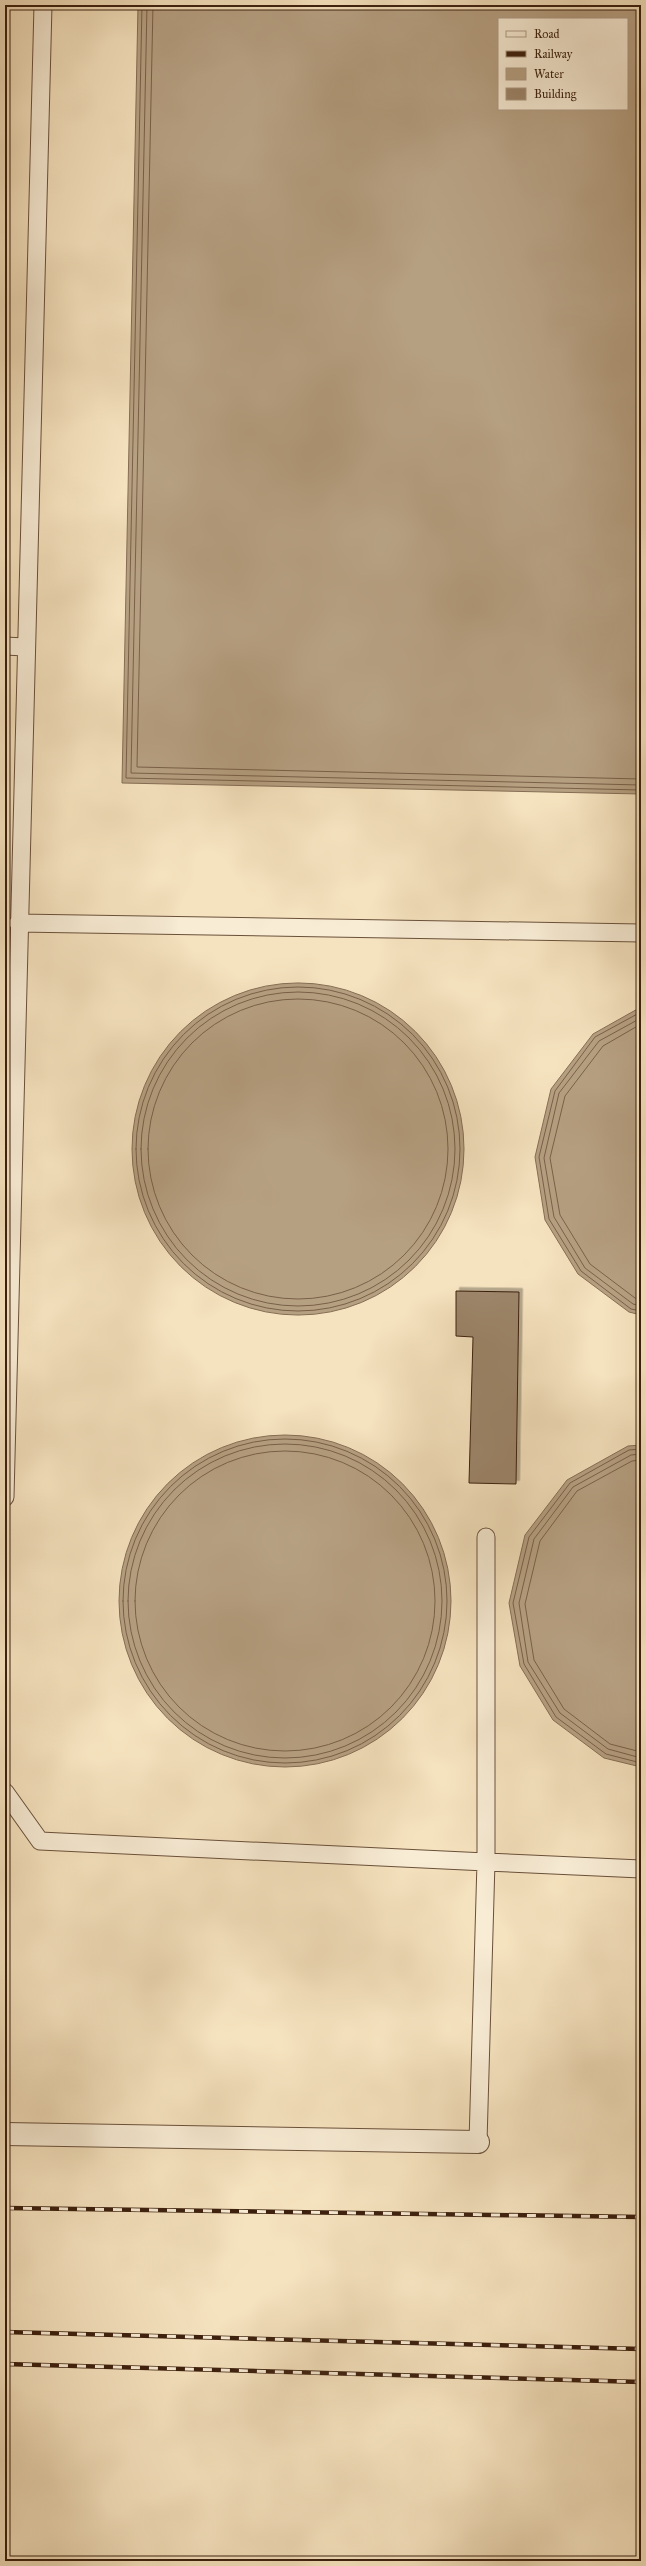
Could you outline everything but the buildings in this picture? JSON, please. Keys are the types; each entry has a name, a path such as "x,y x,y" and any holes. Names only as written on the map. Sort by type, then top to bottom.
{"street":[{"path":"5,2134 478,2142"}],"lane":[{"path":"5,1497 25,647 43,5"},
{"path":"5,646 25,647"},
{"path":"18,923 641,933"},
{"path":"478,2142 486,1862 486,1538"},
{"path":"5,1792 40,1841 641,1869"}],"water":[{"path":"138,5 641,5 641,794 122,783"},
{"path":"298,983 330,987 361,996 390,1011 415,1032 436,1057 451,1086 460,1117 464,1149 460,1181 451,1212 436,1241 415,1266 390,1287 361,1302 330,1311 298,1315 266,1311 235,1302 206,1287 181,1266 160,1241 145,1212 136,1181 132,1149 136,1117 145,1086 160,1057 181,1032 206,1011 235,996 266,987"},
{"path":"641,1007 641,1315 629,1312 578,1274 545,1220 535,1157 551,1089 593,1034"},
{"path":"285,1435 317,1439 348,1448 377,1463 402,1484 423,1509 438,1538 447,1569 451,1601 447,1633 438,1664 423,1693 402,1718 377,1739 348,1754 317,1763 285,1767 253,1763 222,1754 193,1739 168,1718 147,1693 132,1664 123,1633 119,1601 123,1569 132,1538 147,1509 168,1484 193,1463 222,1448 253,1439"},
{"path":"641,1445 641,1767 604,1758 553,1720 520,1666 509,1603 525,1535 567,1480 628,1446"}],"railway":[{"path":"5,2208 641,2217"},
{"path":"5,2332 641,2349"},
{"path":"5,2364 641,2382"}]}
